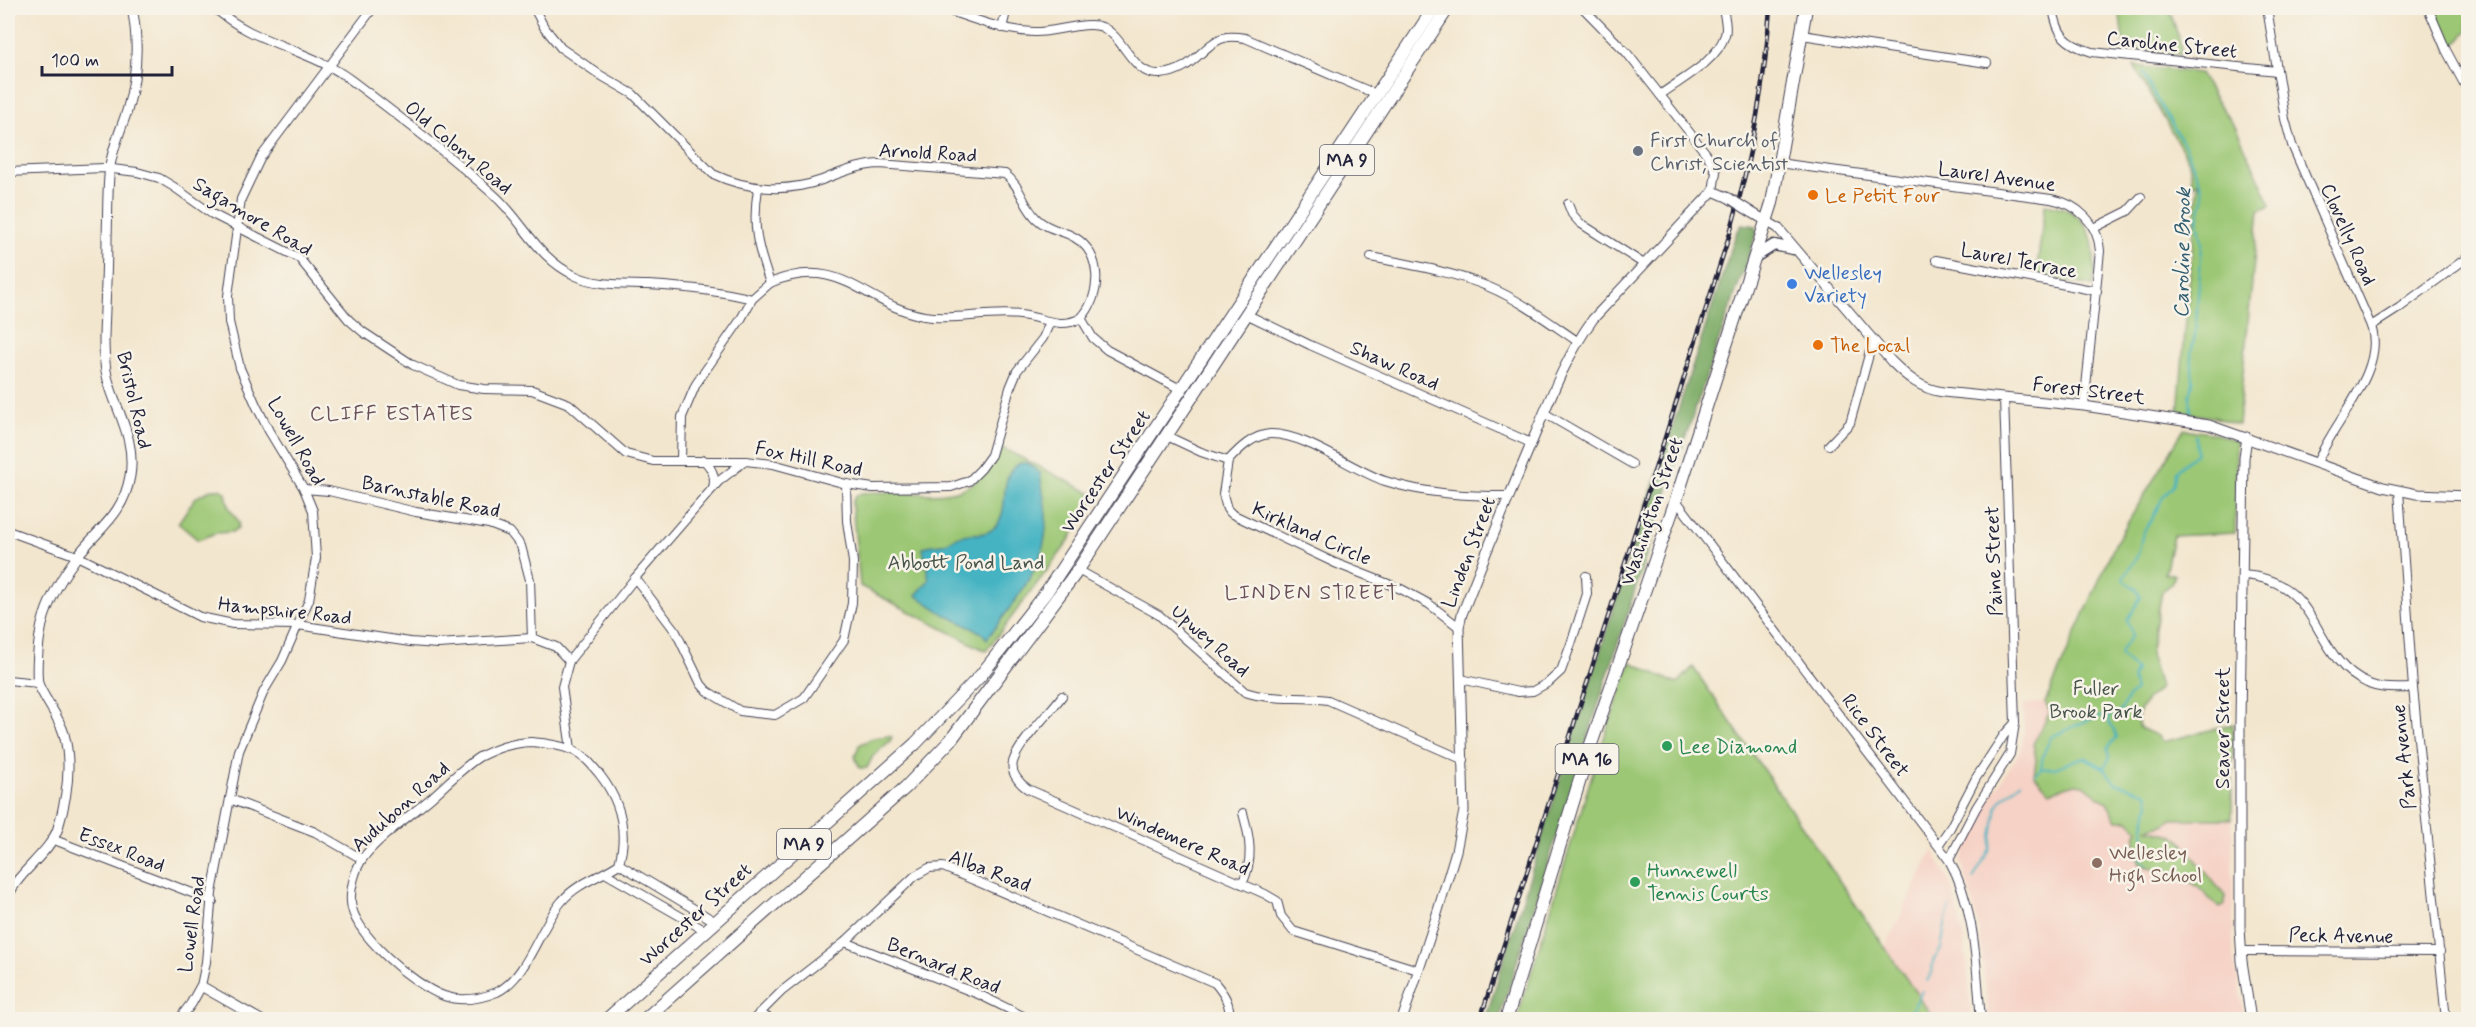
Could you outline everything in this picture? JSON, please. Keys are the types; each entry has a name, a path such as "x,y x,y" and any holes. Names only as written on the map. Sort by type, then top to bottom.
{"main road":[{"name":"Worcester Street","path":"606,1020 915,744 987,668 1047,591 1434,8"},
{"name":"Worcester Street","path":"644,1020 906,787 940,753 1078,570 1448,8"},
{"name":"Washington Street","path":"1506,1020 1589,750 1676,500 1772,203 1806,8"},
{"path":"1755,257 1774,245 1794,249"},
{"path":"770,874 782,880 782,896"}],"street":[{"name":"Bristol Road","path":"8,896 19,878 52,839 57,830 65,798 67,748 54,709 39,683 39,637 45,614 51,598 77,556 107,526 125,493 130,476 132,453 130,441 110,386 104,358 110,169 113,150 129,102 134,75 136,42 132,8"},
{"name":"Old Colony Road","path":"215,8 229,19 255,33 331,66 495,195 543,254 563,270 592,281 697,290 752,299"},
{"name":"Lowell Road","path":"179,1020 201,986 206,962 212,893 239,751 246,729 309,600 316,558 313,511 304,489 269,431 240,368 229,322 228,296 241,199 261,157 373,8"},
{"name":"Arnold Road","path":"534,8 544,27 561,48 633,94 713,174 728,181 758,188 789,187 807,184 861,165 880,164 1005,174 1012,180 1035,217 1050,228 1074,237 1087,247 1094,261 1097,275 1087,312 1081,318"},
{"path":"941,8 1002,28 1042,32 1092,24 1116,37 1137,65 1158,75 1184,69 1213,44 1225,37 1245,38 1378,95"},
{"path":"1002,28 1007,8"},
{"path":"1583,8 1627,53 1712,162 1716,176 1713,191"},
{"path":"1660,95 1704,64 1717,51 1725,36 1723,8"},
{"name":"Caroline Street","path":"2053,8 2056,25 2063,37 2074,45 2092,52 2277,71"},
{"name":"Clovelly Road","path":"2267,8 2287,125 2295,152 2371,326 2374,346 2368,368 2317,463"},
{"path":"2428,8 2442,43 2469,91"},
{"path":"1802,35 1987,63"},
{"name":"Laurel Avenue","path":"1778,163 2057,200 2076,208 2094,228"},
{"name":"Sagamore Road","path":"8,172 110,169 143,174 164,181 212,214 299,258 349,320 363,332 413,364 458,385 484,389 532,390 569,404 626,454 653,461 744,461"},
{"path":"758,188 754,216 758,248 770,283"},
{"name":"Forest Street","path":"1713,191 1729,198 1778,228 1876,344 1906,376 1925,388 1943,392 2084,406 2199,423 2247,437 2356,479 2399,491 2469,496"},
{"name":"Linden Street","path":"1402,1020 1458,841 1464,811 1461,679 1458,650 1462,614 1508,496 1577,341 1613,295 1713,191"},
{"path":"2084,406 2100,251 2094,228 2128,211 2141,197"},
{"path":"1568,204 1580,223 1644,264"},
{"path":"1371,257 1447,272 1491,287 1577,341"},
{"name":"Laurel Terrace","path":"1935,260 2097,291"},
{"path":"2371,326 2467,261"},
{"path":"681,460 682,417 696,384 741,319 752,299 770,283 797,275 837,276 887,302 921,315 947,319 1018,314 1050,322 1070,324 1081,318 1093,338 1107,350 1182,390"},
{"name":"Shaw Road","path":"1246,314 1310,345 1531,443"},
{"name":"Fox Hill Road","path":"571,749 562,687 569,661 635,579 725,475 744,461 799,470 846,484 873,488 951,487 969,481 992,455 1017,371 1043,338 1050,322"},
{"path":"1829,445 1850,423 1870,351 1876,344"},
{"name":"Paine Street","path":"1949,860 1976,808 2010,754 2015,723 2004,398"},
{"path":"1544,413 1632,464"},
{"path":"1167,436 1201,452 1228,460 1239,448 1251,440 1269,434 1288,437 1384,481 1450,494 1508,496"},
{"name":"Seaver Street","path":"2247,437 2244,458 2240,719 2241,951 2251,1020"},
{"path":"704,460 711,468 715,479 712,490"},
{"name":"Kirkland Circle","path":"1228,460 1223,494 1227,509 1233,514 1335,562 1401,589 1429,604 1459,627"},
{"path":"635,579 676,632 701,684 707,691 740,711 775,714 804,698 844,640 852,603 853,562 847,521 846,484"},
{"name":"Barnstable Road","path":"304,489 329,491 416,512 489,524 510,532 521,546 530,580 532,638"},
{"name":"Park Avenue","path":"2399,491 2413,688 2446,1020"},
{"name":"Rice Street","path":"1676,500 1949,860 1965,901 1974,950 1981,1020"},
{"name":"Hampshire Road","path":"8,531 77,556 200,617 233,624 298,625 438,644 532,638 556,647 569,661"},
{"name":"Upwey Road","path":"1078,570 1159,615 1198,648 1233,684 1245,692 1262,698 1307,697 1328,700 1464,760"},
{"path":"2242,575 2270,580 2296,596 2333,652 2362,681 2380,687 2413,688"},
{"path":"1461,679 1518,692 1533,691 1549,682 1561,671 1571,644 1587,594 1586,576"},
{"path":"8,680 39,683"},
{"name":"Windemere Road","path":"1062,696 1028,737 1013,761 1013,770 1020,784 1277,901 1281,916 1293,931 1418,970"},
{"path":"1939,844 1976,778 2004,735 2015,723"},
{"name":"Audubon Road","path":"531,742 571,749 583,756 617,801 624,834 618,864 581,885 563,900 549,917 527,960 512,980 493,993 468,999 441,995 411,978 376,945 362,928 350,904 351,888 362,859 477,759 509,744 531,742"},
{"path":"230,799 315,832 362,859"},
{"path":"1242,884 1251,857 1248,828 1243,813"},
{"name":"Essex Road","path":"52,839 213,901"},
{"path":"618,864 716,922"},
{"name":"Alba Road","path":"753,1020 782,990 845,942 915,876 929,868 943,867 1215,983 1230,1006 1230,1020"},
{"path":"605,873 706,931"},
{"name":"Bernard Road","path":"845,942 978,994 1031,1020"},
{"name":"Peck Avenue","path":"2241,951 2440,952"},
{"path":"201,986 261,1020"},
{"path":"759,1013 772,1020"}],"shaded area":[{"name":"Wellesley High School","path":"2045,703 2117,820 2232,819 2233,955 2245,1019 1989,1019 1979,927 1961,861 1983,811 2021,749 2024,733 2024,704"},
{"path":"1933,850 1949,881 1958,911 1972,1019 1934,1019 1885,948"}],"green space":[{"path":"2119,8 2169,8 2181,45 2180,55 2124,49"},
{"path":"2434,8 2468,8 2468,30 2451,49"},
{"path":"2134,66 2200,73 2236,128 2271,205 2259,210 2238,425 2213,417 2178,412 2198,182 2193,185 2189,162"},
{"path":"2045,204 2074,214 2089,232 2094,257 2093,286 2036,275"},
{"path":"1742,224 1756,226 1757,233 1656,526 1499,1019 1485,1020 1628,562 1736,234"},
{"name":"Fuller Brook Park","path":"2184,429 2216,434 2236,441 2235,533 2173,536 2165,574 2174,574 2174,577 2171,584 2162,592 2150,654 2160,687 2143,705 2138,721 2140,728 2158,736 2163,742 2233,724 2232,819 2172,819 2166,824 2147,829 2173,835 2180,840 2225,896 2225,904 2219,908 2197,886 2181,876 2141,865 2135,847 2138,829 2129,820 2117,820 2107,803 2084,785 2075,784 2050,792 2034,775 2036,759 2033,744 2050,712 2045,703 2116,542"},
{"name":"Abbott Pond Land","path":"1002,448 1097,496 1064,548 986,651 860,586 852,503 861,493 923,494 959,490 974,482 989,469"},
{"path":"212,489 221,489 226,493 229,508 239,522 238,528 232,532 216,533 198,540 178,523 195,498"},
{"path":"1631,662 1677,684 1693,667 1934,1019 1517,1019 1599,752"},
{"path":"892,737 890,741 873,756 867,768 860,768 855,757 859,745 873,738"}],"water":[{"path":"1021,463 1027,463 1040,473 1046,511 1044,540 1034,571 1026,585 987,639 982,633 944,614 916,595 929,580 923,548 946,543 968,534 989,532 993,529 1001,518 1009,474"}],"waterway":[{"name":"Caroline Brook","path":"2143,72 2185,146 2202,188 2203,199 2198,220 2202,243 2195,336 2191,352 2193,382 2190,396 2191,412"},
{"name":"Caroline Brook","path":"2035,774 2041,769 2043,755 2051,737 2088,720 2116,713 2121,710 2129,696 2135,691 2132,678 2136,670 2121,656 2121,651 2132,635 2127,620 2141,597 2136,589 2123,579 2138,555 2143,532 2163,497 2173,486 2176,471 2197,453 2196,435"},
{"path":"2110,715 2109,724 2117,737 2108,748 2110,757 2104,768 2115,783 2147,793 2149,803 2143,833 2146,841 2141,860 2148,865"},
{"path":"2041,769 2055,768 2084,757 2104,768"},
{"name":"Caroline Brook","path":"1973,879 1990,849 1997,806 2021,782"},
{"name":"Caroline Brook","path":"1927,981 1932,973 1933,961 1941,949 1946,919 1951,906"},
{"name":"Caroline Brook","path":"1902,1020 1913,1009 1922,991"}],"railway":[{"path":"1480,1020 1730,233 1756,121 1765,65 1770,8"}],"place":[{"name":"First Church of Christ, Scientist","path":"1638,151"},
{"name":"Le Petit Four","path":"1813,195"},
{"name":"Wellesley Variety","path":"1792,284"},
{"name":"The Local","path":"1818,345"},
{"name":"Lee Diamond","path":"1667,746"},
{"name":"Wellesley High School","path":"2097,863"},
{"name":"Hunnewell Tennis Courts","path":"1635,882"}],"district":[{"name":"CLIFF ESTATES","path":"392,413"},
{"name":"LINDEN STREET","path":"1312,592"}]}
